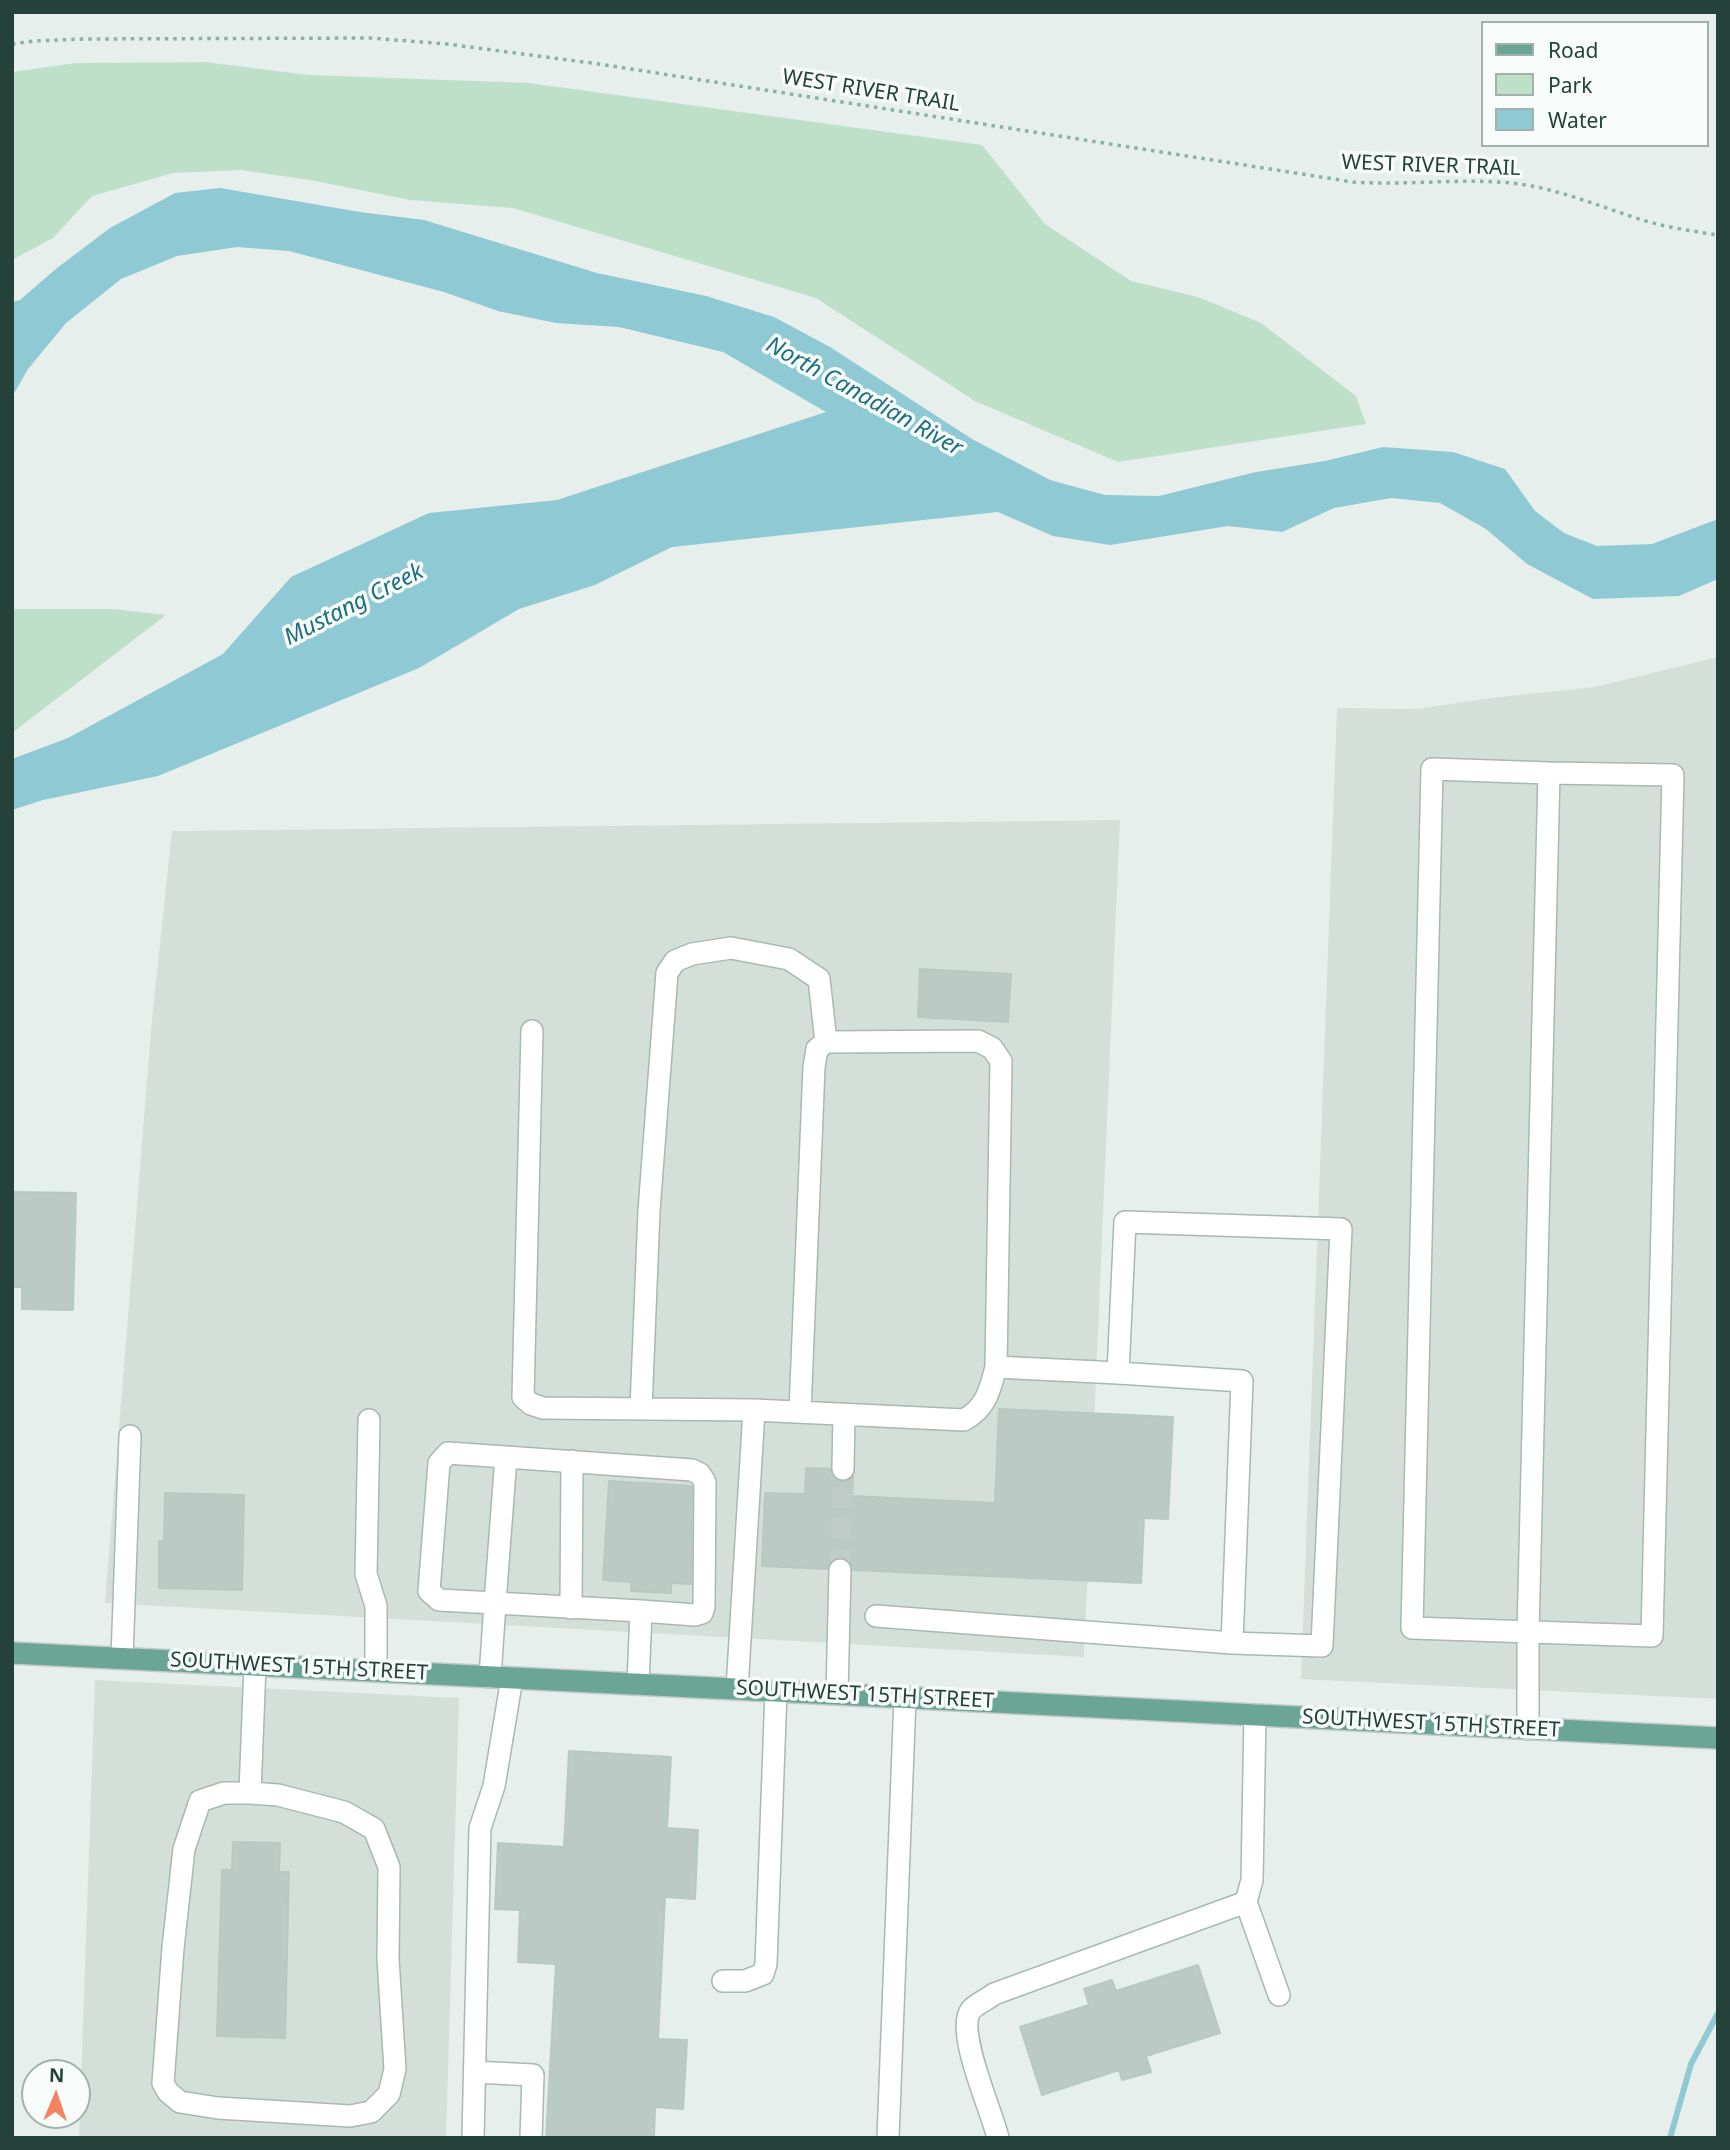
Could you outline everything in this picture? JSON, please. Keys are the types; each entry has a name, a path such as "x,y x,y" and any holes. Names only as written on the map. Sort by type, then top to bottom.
{"main road":[{"name":"SOUTHWEST 15TH STREET","path":"12,1653 1718,1738"}],"lane":[{"path":"1432,769 1549,772 1673,775 1653,1636 1412,1628 1432,769"},
{"path":"1528,1728 1549,772"},
{"path":"641,1409 649,1211 667,974 675,961 692,954 730,948 789,959 819,979 826,1042"},
{"path":"532,1031 523,1397 531,1404 543,1408 754,1410 964,1420 975,1414 989,1396 996,1367 1001,1061 992,1048 978,1041 826,1042 817,1049 814,1067 800,1412"},
{"path":"876,1616 1232,1643 1322,1646 1340,1229 1125,1222 1118,1373"},
{"path":"996,1367 1242,1381 1232,1643"},
{"path":"737,1689 754,1410"},
{"path":"843,1469 844,1414"},
{"path":"369,1420 366,1574 376,1606 376,1671"},
{"path":"122,1658 130,1436"},
{"path":"448,1453 506,1457 692,1470 700,1474 705,1482 702,1612 695,1615 439,1600 429,1591 439,1463 448,1453"},
{"path":"490,1677 506,1457"},
{"path":"571,1608 572,1461"},
{"path":"836,1694 840,1570"},
{"path":"638,1684 641,1611"},
{"path":"250,1793 255,1665"},
{"path":"473,2138 480,1828 494,1786 512,1678"},
{"path":"723,1981 745,1981 763,1974 766,1964 776,1691"},
{"path":"888,2138 905,1698"},
{"path":"1255,1715 1252,1880 1246,1902 1279,1995"},
{"path":"224,1793 250,1793 278,1795 344,1812 374,1829 389,1867 388,1959 396,2069 389,2094 371,2112 350,2116 218,2108 180,2102 168,2092 163,2083 173,1948 184,1849 189,1830 200,1801 224,1793"},
{"path":"998,2138 968,2047 966,2025 971,2010 994,1994 1246,1902"},
{"path":"475,2072 533,2075 530,2138"}],"path":[{"name":"WEST RIVER TRAIL","path":"12,44 84,39 370,38 447,44 600,64 1353,181 1392,185 1482,181 1521,184 1560,192 1642,220 1718,236"}],"shaded area":[{"path":"1718,657 1718,1699 1301,1679 1337,708 1417,709 1595,687"},
{"path":"1120,820 1084,1657 105,1603 152,1019 172,831"},
{"path":"95,1680 459,1698 446,2138 79,2138 79,2129 91,2129 91,2059 82,2059"}],"green space":[{"path":"205,62 308,75 529,83 982,145 1045,224 1131,281 1198,297 1261,323 1356,396 1366,424 1118,462 975,401 816,298 513,208 410,200 310,180 241,170 173,173 92,196 53,238 12,260 12,72 76,63"},
{"path":"12,609 114,609 166,615 12,733"}],"water":[{"path":"220,188 424,220 597,273 706,296 774,317 830,347 972,439 1050,480 1105,495 1159,496 1256,472 1325,461 1383,447 1453,452 1505,469 1535,511 1564,533 1597,546 1652,544 1718,519 1718,579 1679,596 1593,599 1527,564 1486,529 1440,503 1391,498 1334,508 1282,532 1228,526 1110,545 1053,536 998,512 672,547 595,585 519,609 419,668 158,776 43,800 12,810 12,759 68,738 223,654 291,577 429,513 557,500 826,412 723,352 619,327 556,323 498,311 444,292 289,251 237,247 177,256 121,279 66,323 28,369 12,397 12,302 20,300 110,228 175,193"}],"building":[{"path":"920,969 1011,974 1008,1022 918,1017"},
{"path":"14,1192 76,1193 73,1310 22,1309 22,1287 12,1287"},
{"path":"999,1409 1173,1417 1168,1519 1144,1518 1141,1583 853,1570 851,1563 841,1557 833,1559 827,1569 762,1566 765,1493 805,1494 806,1468 830,1469 832,1476 842,1482 853,1477 852,1496 995,1503"},
{"path":"609,1481 692,1486 691,1584 671,1583 671,1593 631,1591 631,1582 603,1580"},
{"path":"165,1493 244,1495 242,1590 159,1588 159,1541 164,1541"},
{"path":"569,1751 671,1757 667,1828 698,1830 695,1899 665,1897 658,2039 687,2040 683,2109 655,2107 654,2138 546,2138 556,1964 518,1962 520,1910 495,1909 498,1843 564,1847"},
{"path":"233,1842 280,1843 279,1872 289,1872 285,2038 217,2036 222,1870 232,1870"},
{"path":"1198,1965 1220,2033 1146,2056 1151,2072 1122,2080 1119,2070 1042,2095 1020,2027 1089,2005 1084,1989 1112,1980 1116,1991"}],"waterway":[{"path":"1670,2138 1691,2064 1718,2013"}],"tunnel":[{"path":"840,1570 843,1469"}],"water label":[{"name":"North Canadian River","path":"864,397"},
{"name":"Mustang Creek","path":"354,605"}]}
